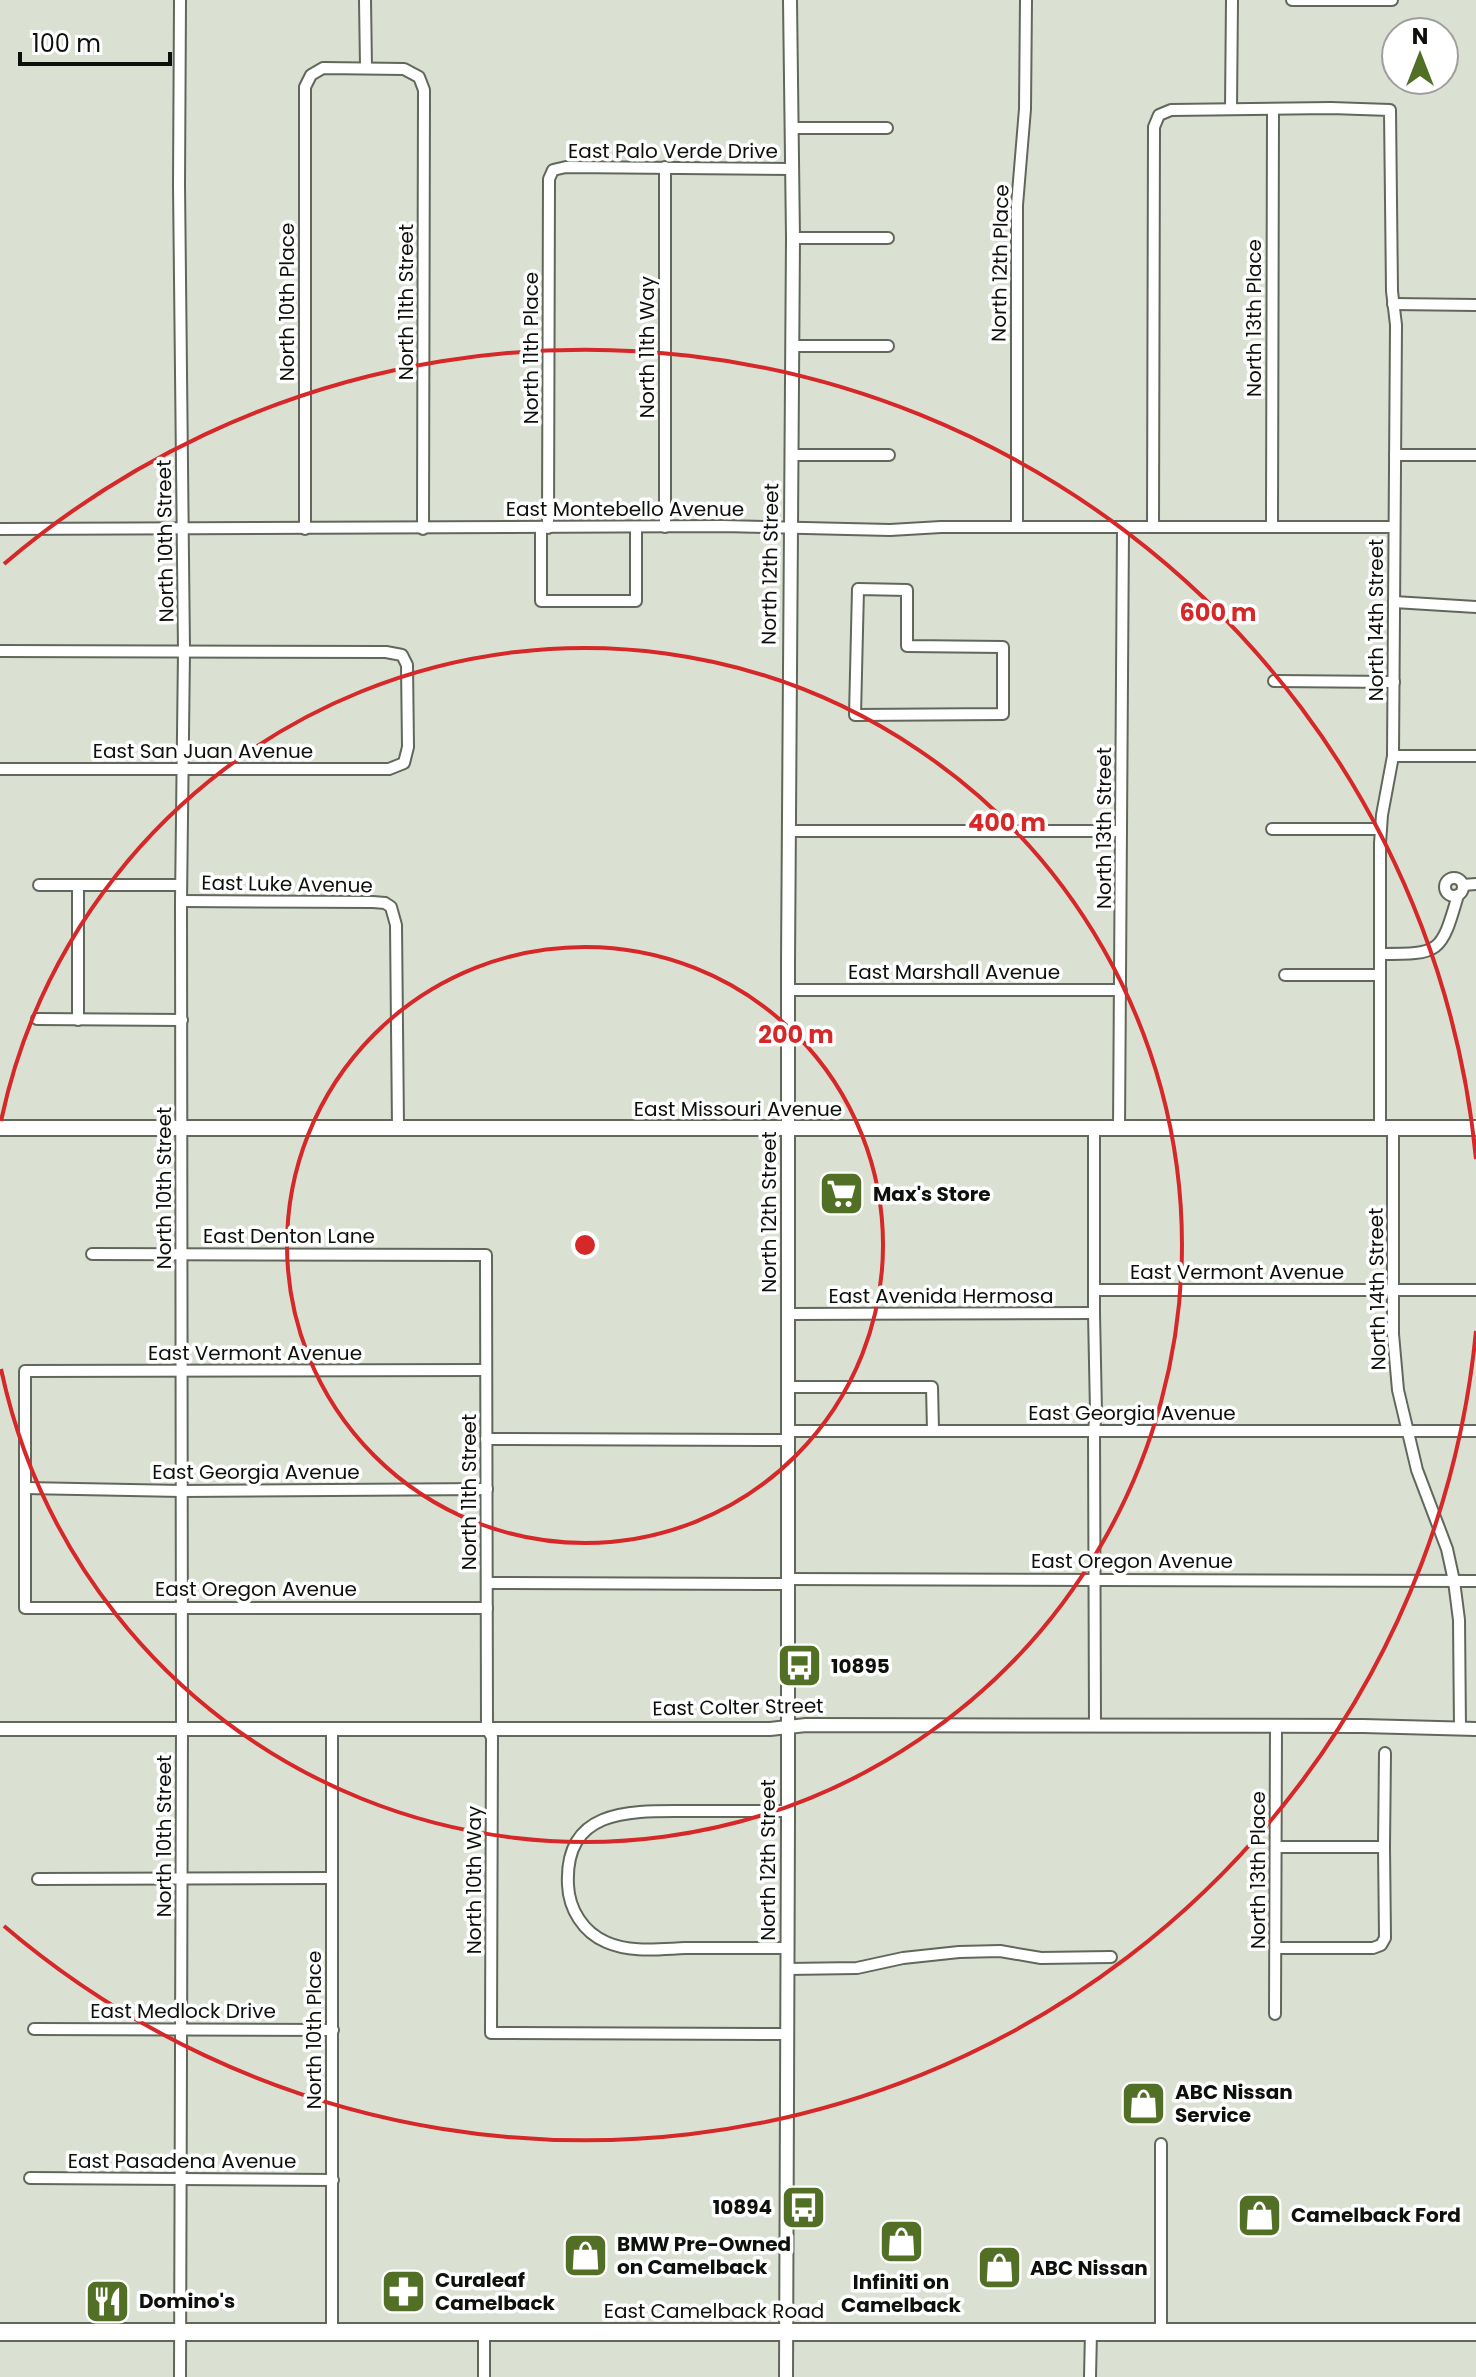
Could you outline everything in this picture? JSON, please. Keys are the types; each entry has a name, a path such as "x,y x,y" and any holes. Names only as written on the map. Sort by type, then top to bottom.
{"main road":[{"name":"East Missouri Avenue","path":"0,1128 1476,1128"},
{"name":"East Camelback Road","path":"0,2332 1476,2332"}],"street":[{"name":"North 10th Street","path":"180,0 184,651 181,885 180,2377"},
{"path":"365,0 366,67"},
{"name":"North 12th Street","path":"786,2377 789,528 793,238 790,0"},
{"name":"North 12th Place","path":"1017,527 1017,205 1025,109 1026,0"},
{"path":"1231,109 1232,0"},
{"path":"1292,0 1392,0"},
{"name":"North 10th Place","path":"305,529 305,87 311,75 323,68 366,67"},
{"name":"North 11th Street","path":"366,67 404,69 419,77 424,90 423,529"},
{"path":"1153,527 1154,127 1159,115 1171,110 1273,109"},
{"name":"North 14th Street","path":"1273,109 1390,110 1393,304 1396,325 1394,682 1393,756 1381,829 1380,975 1393,1334 1398,1390 1417,1470 1447,1549 1454,1581 1459,1620 1460,1729"},
{"name":"North 13th Place","path":"1272,527 1273,109"},
{"name":"East Palo Verde Drive","path":"792,128 887,128"},
{"name":"East Palo Verde Drive","path":"553,170 566,167 792,169"},
{"name":"North 11th Way","path":"665,167 665,527"},
{"name":"North 11th Place","path":"553,170 549,179 541,601 636,601 636,527"},
{"path":"793,238 888,238"},
{"path":"1393,304 1476,305"},
{"path":"792,346 888,346"},
{"path":"792,455 889,455"},
{"path":"1395,455 1476,455"},
{"name":"East Montebello Avenue","path":"0,529 1394,527"},
{"name":"North 13th Street","path":"1119,1128 1123,528"},
{"path":"858,589 907,590 907,646 1003,647 1003,714 855,715 858,589"},
{"path":"1394,602 1476,607"},
{"path":"0,651 184,651"},
{"name":"East San Juan Avenue","path":"0,769 389,769 404,763 408,747 407,665 402,655 386,652 184,651"},
{"path":"1274,681 1394,682"},
{"path":"1393,756 1476,756"},
{"path":"1272,829 1381,829"},
{"path":"789,831 1121,831"},
{"path":"1380,954 1422,954 1434,949 1449,928 1460,890 1476,884"},
{"path":"39,885 181,885"},
{"path":"78,885 78,1020"},
{"name":"East Luke Avenue","path":"181,901 373,902 391,907 396,925 398,1127"},
{"path":"1285,975 1380,975"},
{"name":"East Marshall Avenue","path":"788,990 1121,990"},
{"path":"37,1019 182,1020"},
{"path":"1094,1128 1095,1725"},
{"name":"East Denton Lane","path":"92,1254 486,1255"},
{"name":"North 11th Street","path":"486,1255 487,1729"},
{"name":"East Vermont Avenue","path":"1094,1290 1476,1290"},
{"name":"East Avenida Hermosa","path":"788,1314 1094,1313"},
{"name":"East Vermont Avenue","path":"25,1488 25,1371 486,1370"},
{"path":"788,1387 932,1387 933,1430"},
{"name":"East Georgia Avenue","path":"486,1439 788,1436 933,1430 1476,1431"},
{"name":"East Georgia Avenue","path":"25,1488 182,1491 487,1489"},
{"name":"East Oregon Avenue","path":"25,1488 25,1608 487,1608"},
{"name":"East Oregon Avenue","path":"487,1583 1094,1578 1476,1581"},
{"name":"East Colter Street","path":"0,1729 770,1729 806,1725 1095,1725 1476,1729"},
{"name":"North 13th Place","path":"1275,2014 1276,1726"},
{"name":"North 10th Place","path":"332,1728 332,2331"},
{"name":"North 10th Way","path":"487,1729 492,1737 491,2033 787,2034"},
{"path":"1276,1948 1373,1948 1381,1945 1385,1938 1385,1753"},
{"path":"788,1811 621,1812 584,1831 573,1849 568,1872 570,1900 576,1914 583,1925 606,1942 637,1949 788,1948"},
{"path":"1276,1847 1384,1847"},
{"path":"38,1879 332,1878"},
{"path":"787,1969 857,1968 903,1958 959,1952 1000,1951 1041,1958 1111,1957"},
{"name":"East Medlock Drive","path":"34,2029 333,2030"},
{"path":"1161,2144 1161,2332"},
{"name":"East Pasadena Avenue","path":"30,2178 333,2180"},
{"path":"484,2331 484,2377"},
{"path":"1090,2377 1091,2332"}],"place":[{"name":"Max's Store","path":"842,1194"},
{"name":"10895","path":"800,1666"},
{"name":"ABC Nissan Service","path":"1144,2104"},
{"name":"10894","path":"803,2207"},
{"name":"Camelback Ford","path":"1260,2215"},
{"name":"Infiniti on Camelback","path":"901,2242"},
{"name":"BMW Pre-Owned on Camelback","path":"586,2256"},
{"name":"ABC Nissan","path":"999,2268"},
{"name":"Curaleaf Camelback","path":"404,2291"},
{"name":"Domino's","path":"108,2301"}]}
